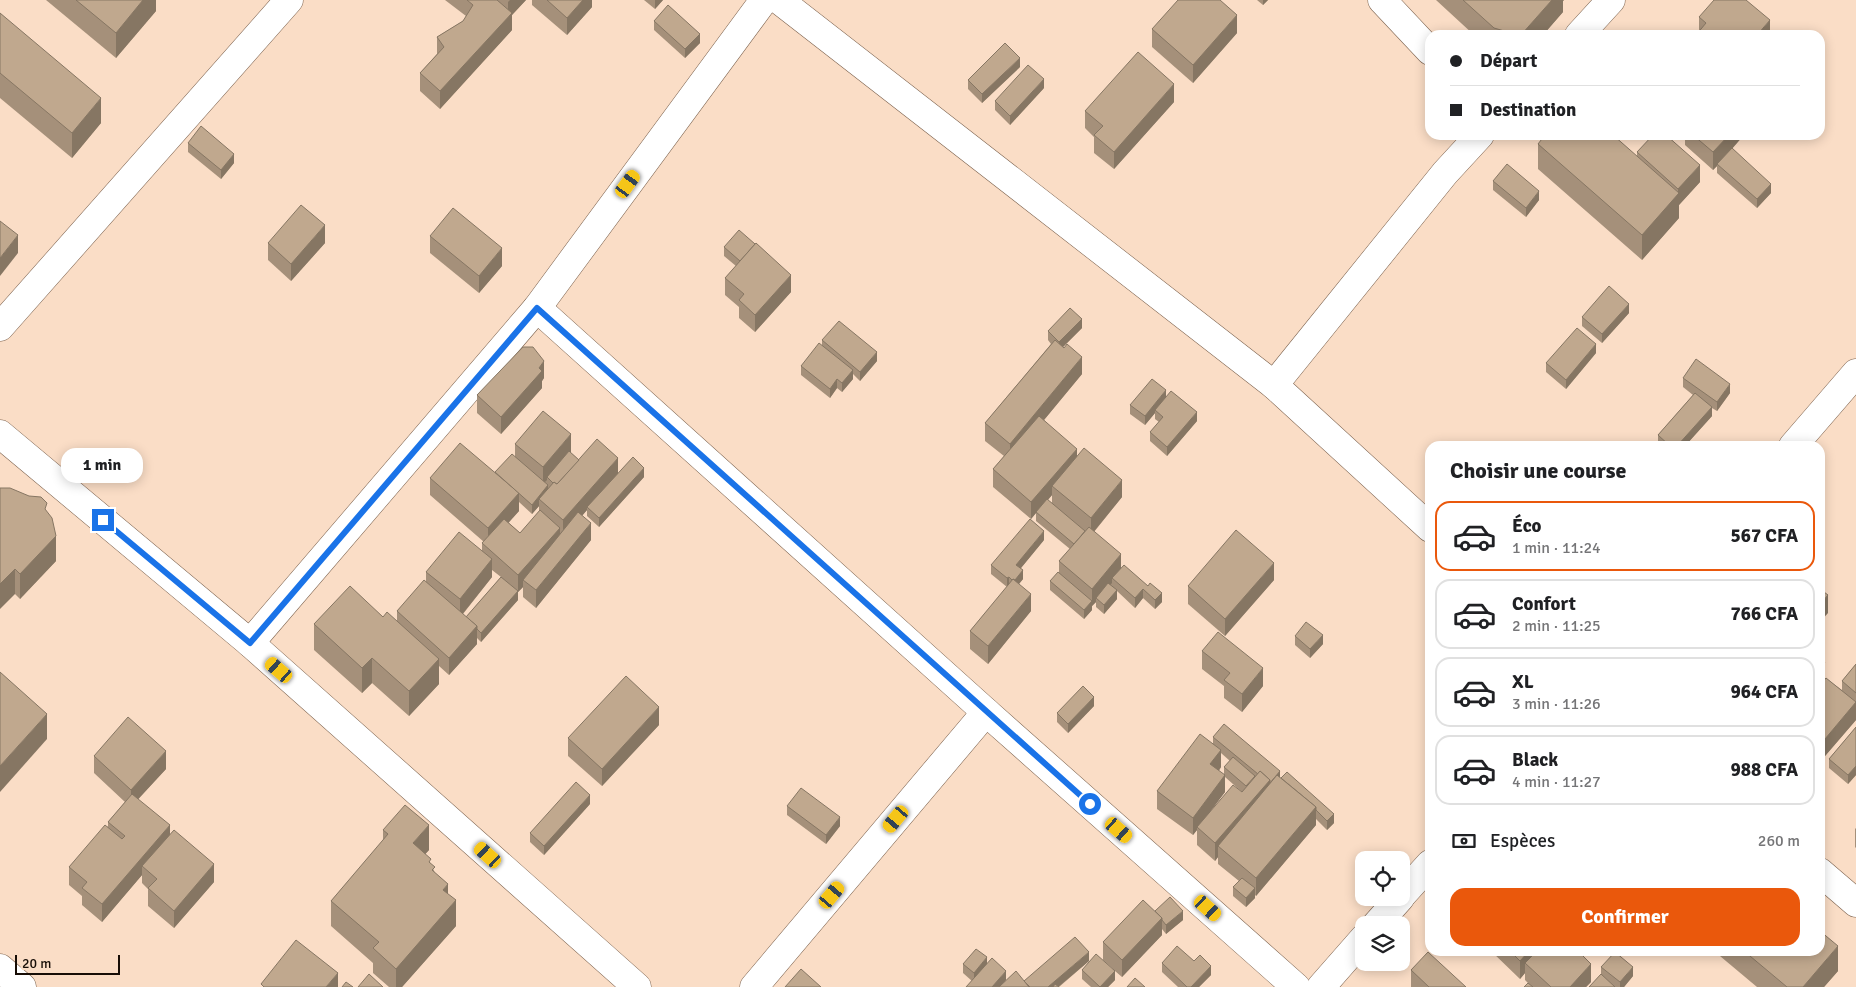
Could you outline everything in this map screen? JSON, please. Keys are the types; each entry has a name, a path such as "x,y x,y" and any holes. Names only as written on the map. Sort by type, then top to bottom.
{"street":[{"path":"0,327 289,0"},
{"path":"250,643 537,308 764,0"},
{"path":"779,0 1274,385 1425,523"},
{"path":"1382,0 1425,46"},
{"path":"1584,30 1611,0"},
{"path":"1274,385 1445,173 1475,140"},
{"path":"537,308 986,712 1296,987"},
{"path":"1797,441 1856,373"},
{"path":"0,434 250,643 638,987"},
{"path":"754,987 986,712"},
{"path":"1410,887 1425,870"},
{"path":"1825,876 1856,903"},
{"path":"1384,916 1393,906"},
{"path":"1320,987 1355,948"},
{"path":"0,968 22,987"}],"building":[{"path":"76,0 143,0 116,33"},
{"path":"467,0 497,0 512,13 440,91 420,73 444,47 437,37 463,21 473,5"},
{"path":"547,0 583,0 567,18"},
{"path":"1178,0 1220,0 1237,15 1193,65 1152,29"},
{"path":"1463,0 1552,0 1525,30 1501,30 1494,28"},
{"path":"1714,0 1746,0 1770,20 1761,30 1700,30 1706,23 1699,17"},
{"path":"668,5 700,34 685,49 654,21"},
{"path":"0,13 101,98 72,133 0,73"},
{"path":"1005,43 1020,58 982,94 968,80"},
{"path":"1138,52 1174,84 1114,152 1094,135 1103,126 1085,111"},
{"path":"1028,65 1044,79 1010,116 995,101"},
{"path":"201,126 234,154 221,170 188,143"},
{"path":"1541,140 1619,140 1679,193 1642,235 1538,144"},
{"path":"1648,140 1672,140 1700,165 1678,189 1637,152"},
{"path":"1699,140 1724,140 1713,152"},
{"path":"1732,148 1771,184 1757,199 1717,164"},
{"path":"1507,164 1539,191 1526,208 1493,181"},
{"path":"301,205 325,225 291,264 268,243"},
{"path":"453,208 502,248 479,276 430,236"},
{"path":"0,221 18,235 0,258"},
{"path":"739,230 755,244 740,261 724,247"},
{"path":"756,243 791,275 755,315 739,300 744,294 725,278"},
{"path":"1609,286 1629,304 1602,334 1582,317"},
{"path":"1070,308 1082,319 1059,342 1048,331"},
{"path":"839,321 877,352 860,372 822,340"},
{"path":"1577,328 1596,344 1566,380 1546,363"},
{"path":"1055,340 1064,348 1067,344 1082,357 1010,444 985,423"},
{"path":"819,343 853,370 842,383 837,379 830,389 801,366"},
{"path":"523,347 533,347 544,361 539,368 542,371 501,417 477,395"},
{"path":"1696,359 1730,384 1717,402 1683,378"},
{"path":"1152,379 1166,390 1145,416 1130,405"},
{"path":"1171,391 1197,412 1167,447 1150,432 1163,417 1155,410"},
{"path":"1695,393 1712,407 1681,441 1665,441 1658,435"},
{"path":"543,411 571,434 543,467 515,444"},
{"path":"1039,416 1077,449 1031,502 993,469"},
{"path":"597,439 618,458 563,520 539,499 554,482 557,484"},
{"path":"460,443 519,493 488,528 430,478"},
{"path":"1084,448 1122,480 1091,518 1052,486"},
{"path":"569,451 579,460 557,484 553,483 547,477"},
{"path":"512,454 548,485 532,505 495,472"},
{"path":"633,457 644,468 599,518 587,507"},
{"path":"0,488 10,488 29,496 41,497 47,503 45,509 52,518 56,536 20,574 15,569 0,584"},
{"path":"1047,499 1085,531 1074,544 1036,512"},
{"path":"540,510 560,528 518,575 482,543 504,519 520,533"},
{"path":"578,512 591,523 536,590 523,580"},
{"path":"1030,519 1044,531 1016,565 1023,570 1015,580 1012,580 991,565"},
{"path":"1089,527 1121,554 1092,589 1059,561"},
{"path":"1236,530 1274,563 1225,619 1188,586"},
{"path":"459,532 492,559 460,599 426,572"},
{"path":"1124,565 1148,586 1150,583 1162,593 1155,600 1143,589 1135,598 1112,578"},
{"path":"1058,572 1092,601 1084,610 1050,581"},
{"path":"501,577 518,591 481,633 477,626 466,617"},
{"path":"1013,579 1031,594 988,646 970,631"},
{"path":"424,580 477,626 449,658 397,611"},
{"path":"1108,583 1117,590 1104,605 1096,598"},
{"path":"350,586 383,617 387,612 439,659 409,691 372,658 362,668 314,624"},
{"path":"1306,622 1323,635 1310,649 1295,636"},
{"path":"1218,632 1263,668 1242,694 1224,680 1230,673 1202,651"},
{"path":"1856,664 1856,693 1842,681"},
{"path":"0,672 47,714 0,766"},
{"path":"626,676 659,707 602,769 568,738"},
{"path":"1826,678 1856,702 1825,739"},
{"path":"1083,686 1094,697 1068,724 1057,713"},
{"path":"128,717 166,751 131,790 94,756"},
{"path":"1224,724 1280,771 1270,783 1270,780 1260,771 1258,774 1213,737"},
{"path":"1856,727 1856,766 1848,775 1829,759"},
{"path":"1200,734 1221,750 1210,764 1225,775 1193,818 1157,791"},
{"path":"1233,757 1255,776 1246,786 1224,767"},
{"path":"1260,771 1270,780 1215,843 1197,827 1233,785 1242,792"},
{"path":"1287,772 1334,814 1327,821 1316,810 1316,807 1281,778"},
{"path":"1277,775 1316,807 1256,878 1218,846"},
{"path":"576,782 590,795 544,846 530,833"},
{"path":"801,788 840,817 826,835 787,806"},
{"path":"132,794 170,825 102,904 82,888 87,882 69,867 105,825 122,839 125,836 108,822"},
{"path":"405,805 429,825 413,843 431,859 429,862 435,867 432,870 448,884 443,890 456,900 396,969 373,948 379,942 331,901 388,834 383,830"},
{"path":"174,830 214,864 174,911 148,888 157,879 142,866"},
{"path":"1242,878 1255,888 1246,898 1233,887"},
{"path":"1170,897 1183,911 1166,925 1155,911"},
{"path":"1143,900 1162,918 1122,960 1103,942"},
{"path":"1825,935 1838,946 1803,987 1787,987 1750,956 1825,956"},
{"path":"1075,937 1089,952 1048,987 1030,987 1024,981"},
{"path":"296,940 338,973 326,987 264,987 261,984"},
{"path":"1177,946 1194,961 1200,955 1211,966 1191,987 1187,987 1162,963"},
{"path":"976,949 987,957 974,973 963,964"},
{"path":"1096,954 1115,971 1100,987 1082,970"},
{"path":"1425,955 1432,956 1466,987 1429,987 1411,970"},
{"path":"1515,956 1524,956 1520,961"},
{"path":"1532,956 1583,956 1591,964 1570,987 1551,987 1525,963"},
{"path":"1611,956 1620,956 1633,967 1620,982 1601,967"},
{"path":"992,958 1006,971 992,987 966,987"},
{"path":"801,969 821,987 785,987"},
{"path":"1016,971 1029,987 999,987"},
{"path":"369,974 383,987 358,987"},
{"path":"1601,974 1615,987 1589,987"},
{"path":"1135,978 1145,987 1127,987"},
{"path":"346,982 353,987 342,987"},
{"path":"1528,983 1533,987 1524,987"}],"route":[{"path":"103,520 250,643 537,308 1090,804"}]}
